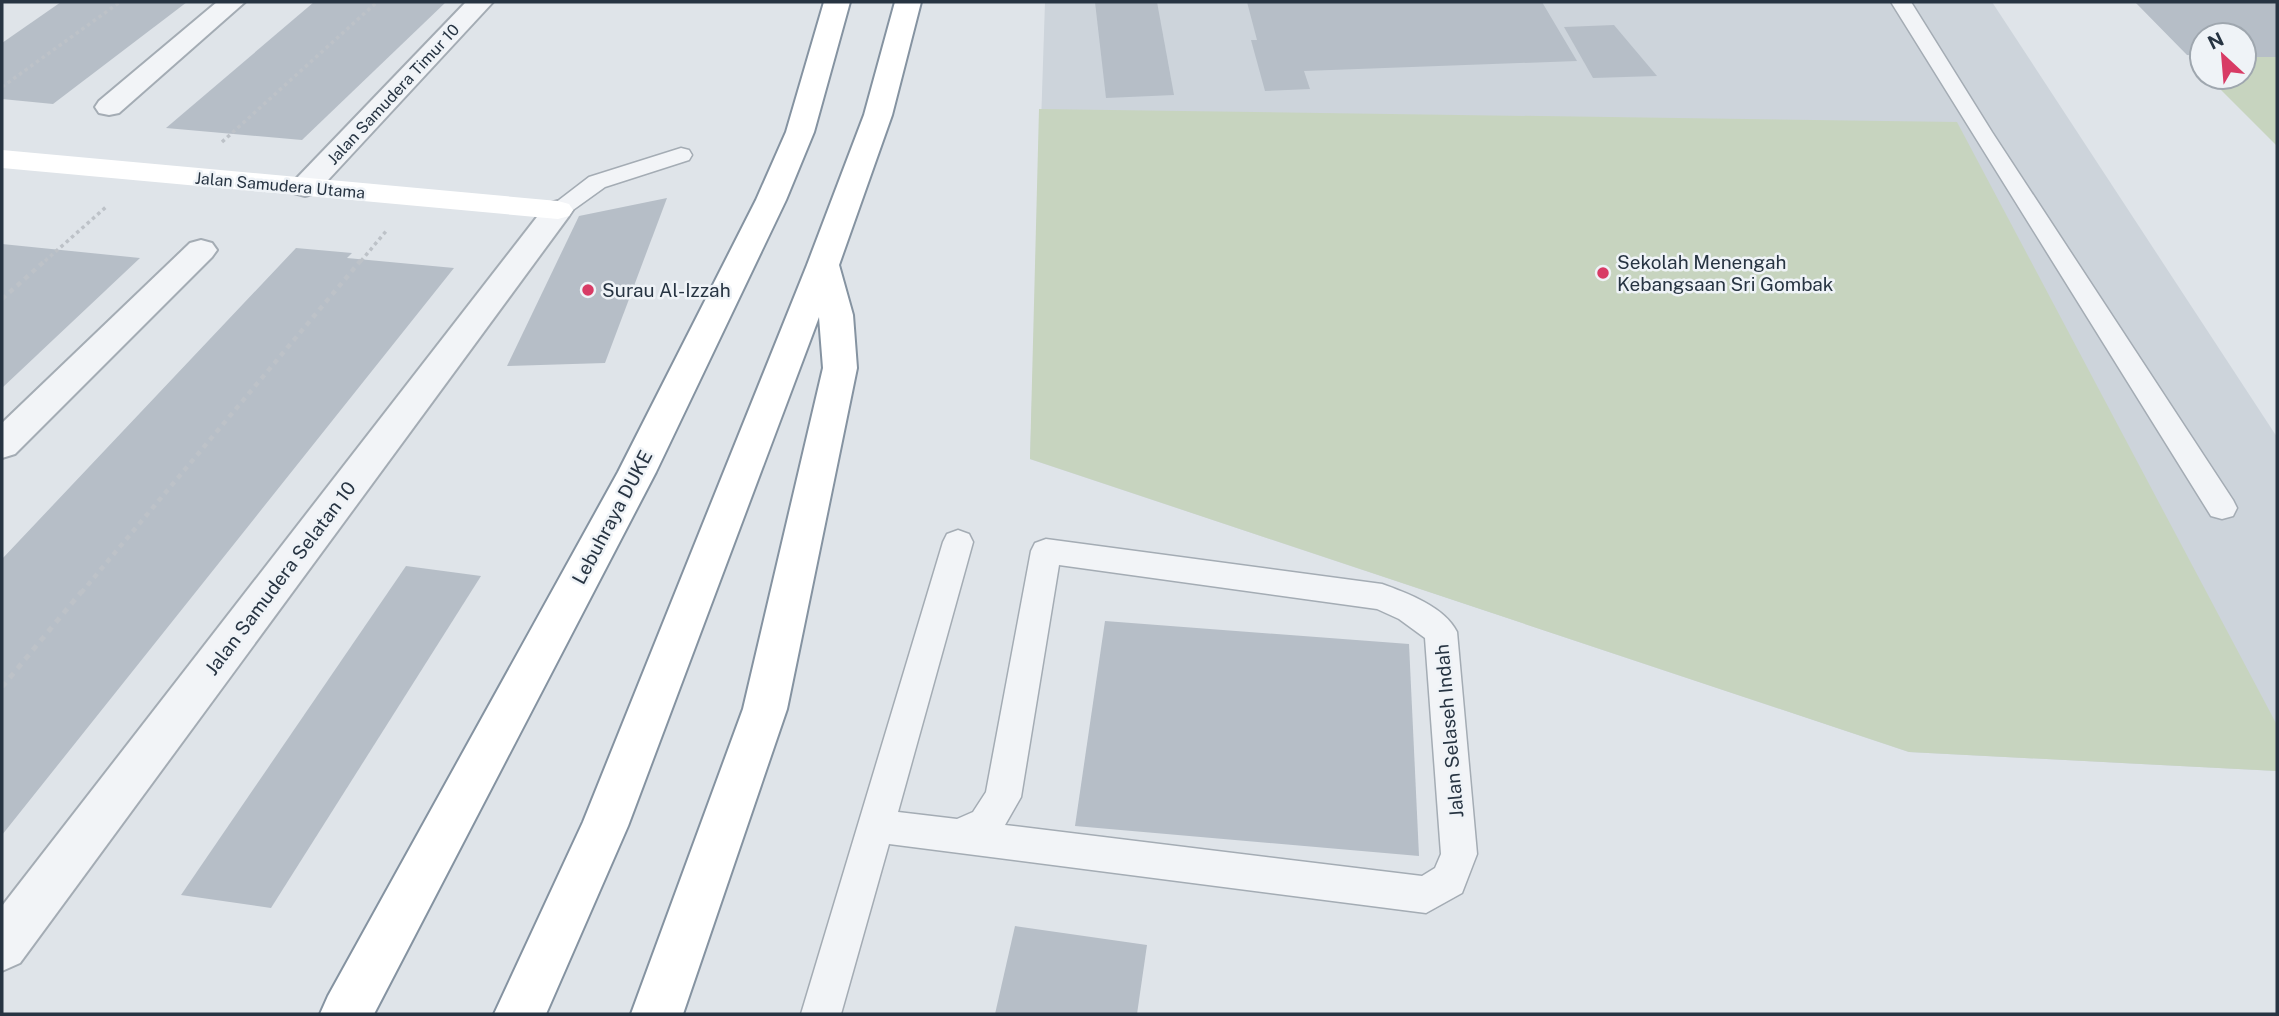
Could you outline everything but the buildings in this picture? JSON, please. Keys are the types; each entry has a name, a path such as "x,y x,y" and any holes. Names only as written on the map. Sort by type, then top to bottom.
{"main road":[{"name":"Lebuhraya DUKE","path":"345,1014 637,472 771,201 800,132 837,2"},
{"path":"520,1014 605,826 823,265 878,114 908,2"},
{"name":"Jalan Samudera Utama","path":"2,159 558,210"},
{"path":"657,1014 765,709 840,368 836,315 823,265"}],"street":[{"path":"109,107 232,2"},
{"name":"Jalan Samudera Timur 10","path":"305,187 480,2"},
{"name":"Jalan Samudera Selatan 10","path":"2,946 558,210"},
{"path":"2,445 201,250"}],"lane":[{"path":"1901,2 2222,508"},
{"path":"558,210 597,182 681,155"},
{"path":"821,1014 958,541"},
{"name":"Jalan Selaseh Indah","path":"875,826 1426,895 1449,880 1459,854 1441,632 1410,610 1382,597 1046,551 1003,797 986,824 958,836"}],"path":[{"path":"2,87 120,2"},
{"path":"184,176 377,2"},
{"path":"2,299 112,202"},
{"path":"2,687 394,222"}],"shaded area":[{"name":"Sekolah Menengah Kebangsaan Sri Gombak","path":"1045,2 1992,2 2277,437 2277,771 1909,752 1030,459"}],"green space":[{"path":"2258,56 2277,56 2277,146 2222,91 2258,91"},
{"name":"Sekolah Menengah Kebangsaan Sri Gombak","path":"1039,109 1957,122 2277,725 2277,771 1909,752 1030,459"}],"place":[{"name":"Sekolah Menengah Kebangsaan Sri Gombak","path":"1603,273"},
{"name":"Surau Al-Izzah","path":"588,290"}]}
